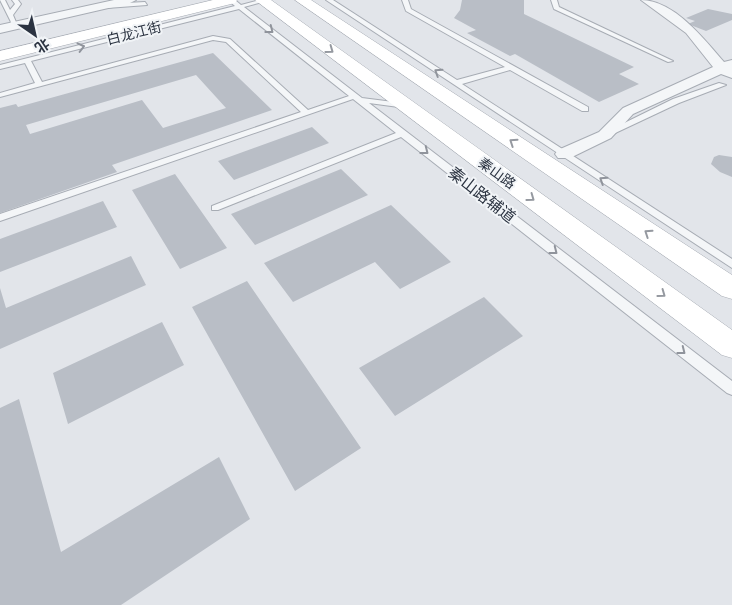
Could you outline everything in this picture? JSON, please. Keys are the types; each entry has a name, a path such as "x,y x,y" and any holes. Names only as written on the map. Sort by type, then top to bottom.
{"street":[{"path":"0,29 13,20 105,6 130,0"},
{"name":"白龙江街","path":"0,38 164,0"},
{"name":"秦山路","path":"264,0 732,346"},
{"path":"302,0 732,289"},
{"path":"564,154 605,135 628,111 729,69 690,30 648,0"},
{"name":"白龙江街","path":"0,56 234,2"},
{"path":"307,33 338,24"}],"lane":[{"path":"2,0 13,20"},
{"path":"13,20 18,4 16,0"},
{"name":"白龙江街","path":"0,67 160,27 234,2 264,0"},
{"path":"329,0 732,264"},
{"path":"405,0 408,10 585,109"},
{"path":"554,0 556,8 670,62"},
{"name":"秦山路辅道","path":"234,2 732,389"},
{"path":"105,6 145,4"},
{"path":"126,26 160,27"},
{"path":"0,95 213,38 228,40 307,113"},
{"path":"27,60 40,85"},
{"path":"456,84 510,68"},
{"path":"605,135 676,101 722,85"},
{"path":"0,218 307,113 357,98 406,106"},
{"path":"215,208 402,133"}],"building":[{"path":"462,0 524,0 524,14 634,67 619,74 639,84 599,102 515,54 510,56 467,33 476,30 454,18 460,10"},
{"path":"708,9 732,14 732,20 706,31 688,24 695,21 686,18"},
{"path":"213,53 272,110 112,165 117,172 0,213 0,108 16,104 18,107","holes":["196,75 226,108 163,128 142,100 30,134 26,125"]},
{"path":"312,127 329,143 234,180 218,161"},
{"path":"719,155 732,157 732,177 720,172 711,164 714,157"},
{"path":"341,169 368,195 255,245 231,214"},
{"path":"175,174 227,248 180,269 132,190"},
{"path":"103,201 117,227 0,272 0,239"},
{"path":"391,205 451,262 400,289 375,262 293,302 264,263"},
{"path":"131,256 146,285 0,349 0,288 6,308"},
{"path":"247,281 361,448 295,491 192,307"},
{"path":"484,297 523,336 395,416 359,368"},
{"path":"162,322 184,365 68,424 53,373"},
{"path":"19,399 61,552 219,457 250,519 121,605 0,605 0,408"}]}
